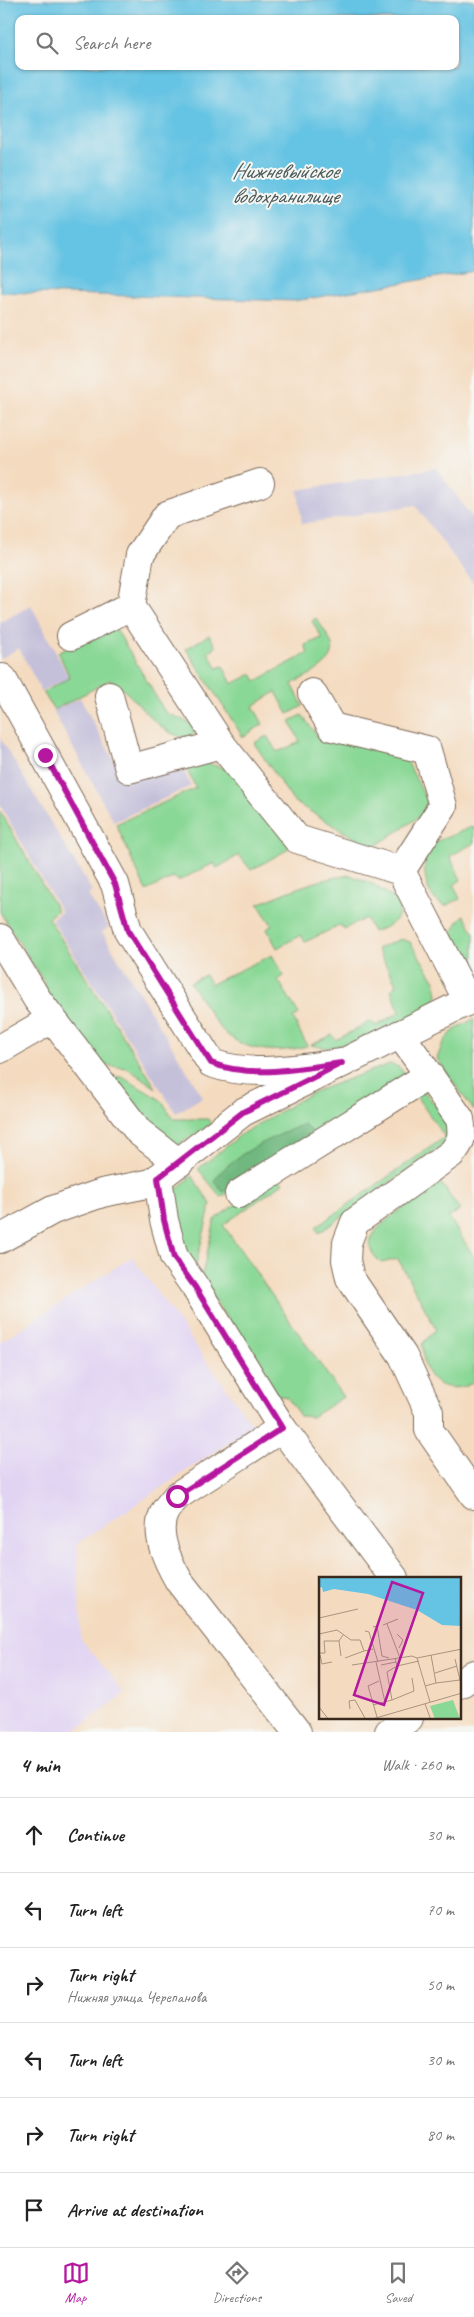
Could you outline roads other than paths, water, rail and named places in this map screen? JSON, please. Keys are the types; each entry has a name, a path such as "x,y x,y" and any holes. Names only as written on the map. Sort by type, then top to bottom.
{"street":[{"path":"0,1239 53,1210 102,1193 152,1183 243,1112 471,999 401,870 297,839 221,744 131,606 140,555 167,515 260,483"},
{"path":"71,636 131,606"},
{"path":"0,680 2,678 115,884 128,931 211,1063 226,1069 246,1072 342,1063"},
{"path":"312,693 332,727 427,750 443,806 401,870"},
{"path":"109,696 129,769 221,744"},
{"path":"0,938 37,999 168,1170 164,1220 174,1258 195,1287 282,1428 393,1577"},
{"path":"0,1049 52,1019"},
{"path":"400,1034 468,1133 451,1154 355,1222 346,1244 346,1260 350,1278 403,1356 429,1412 429,1430 474,1495"},
{"path":"239,1194 429,1075"},
{"path":"282,1428 177,1496 164,1512 162,1544 168,1562 179,1581 297,1732"},
{"path":"389,1732 406,1720"}],"water":[{"name":"Нижневыйское водохранилище","path":"0,0 474,0 474,271 294,301 0,292"}]}
